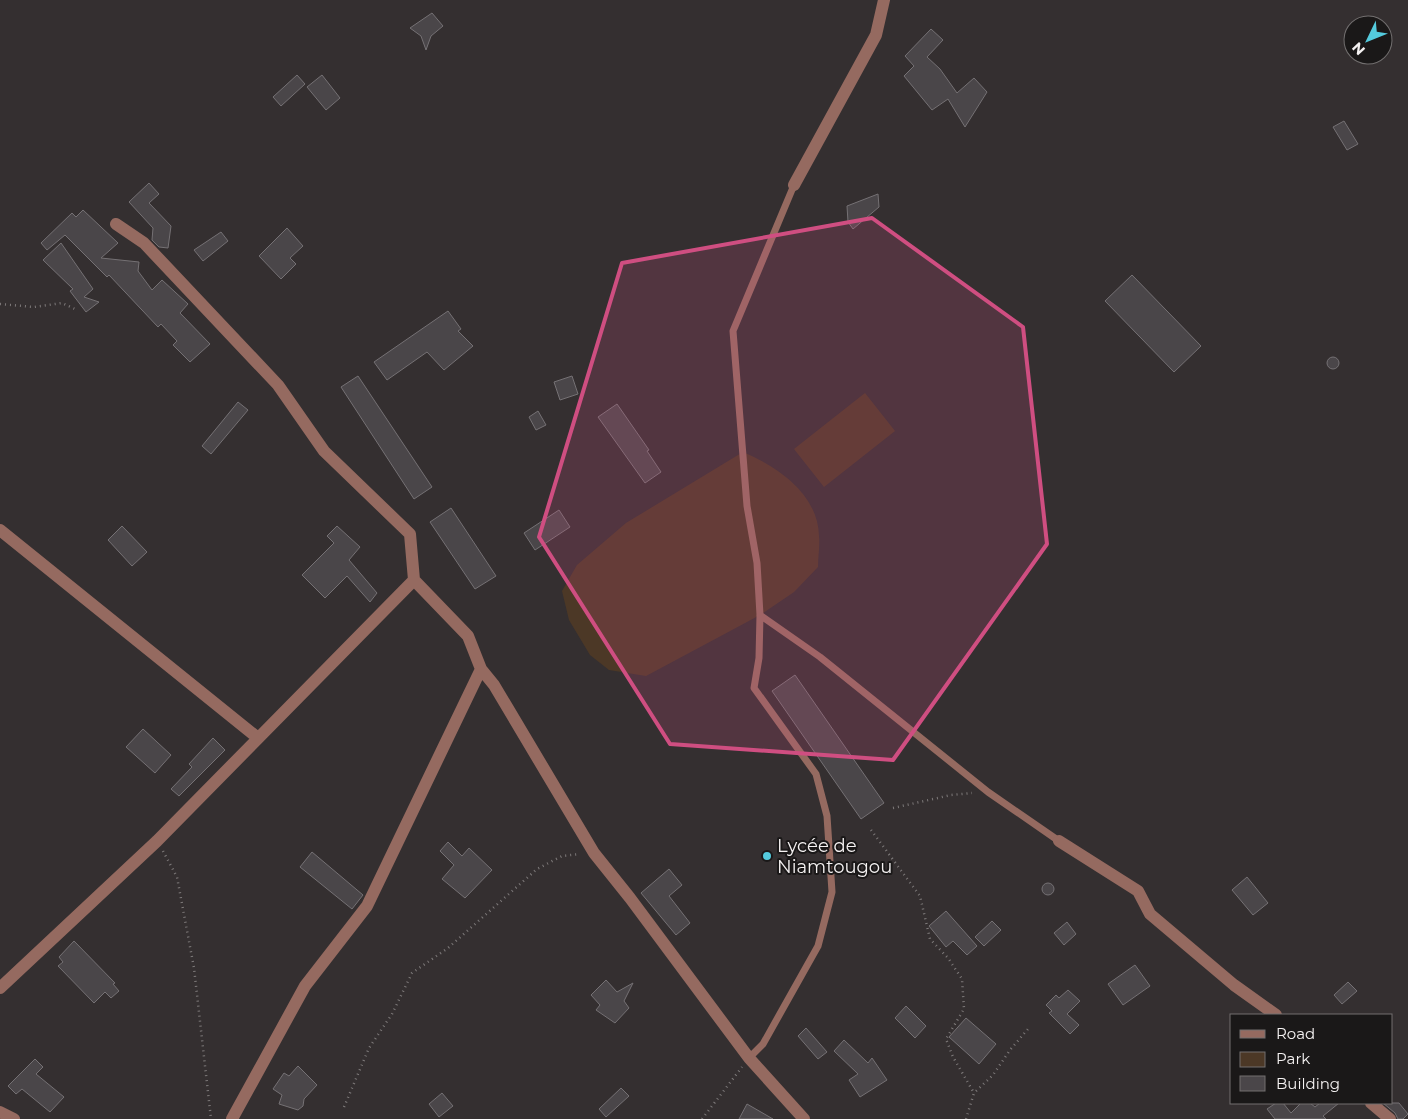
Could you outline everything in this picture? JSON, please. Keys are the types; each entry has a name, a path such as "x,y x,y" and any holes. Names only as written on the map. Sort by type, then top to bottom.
{"street":[{"path":"794,185 876,35 884,0"},
{"path":"116,224 144,243 278,385 324,451 410,534 414,580 468,636 481,670 494,685 594,853 749,1058 804,1119"},
{"path":"0,530 258,738"},
{"path":"0,988 157,841 414,580"},
{"path":"232,1119 305,986 367,906 481,670"},
{"path":"1059,840 1138,891 1150,914 1234,985 1275,1014"},
{"path":"1372,1104 1390,1119"},
{"path":"0,1112 14,1119"}],"lane":[{"path":"749,1058 763,1044 818,946 832,892 827,816 816,774 754,688 758,658 760,615 757,563 747,506 733,331 794,185"},
{"path":"760,615 820,657 988,792 1059,840"}],"path":[{"path":"0,304 34,307 62,303 75,309"},
{"path":"892,808 950,795 988,792"},
{"path":"871,830 920,896 930,939 948,958 962,979 964,1009 946,1039 953,1057 974,1093"},
{"path":"157,841 177,877 194,968 211,1119"},
{"path":"344,1107 369,1048 392,1014 412,973 448,948 537,869 562,856 594,853"},
{"path":"966,1119 974,1093 993,1075 1010,1050 1028,1029"},
{"path":"702,1119 749,1058"}],"highlighted area":[{"path":"872,218 1023,327 1047,544 893,760 670,744 539,537 622,263"}],"green space":[{"path":"865,393 895,431 824,487 794,449"},
{"path":"743,452 782,474 804,495 812,507 817,521 819,540 818,567 794,592 760,615 646,676 609,670 590,655 569,620 562,591 577,565 626,523"}],"building":[{"path":"432,13 443,26 431,36 426,50 421,36 410,28"},
{"path":"931,29 943,40 927,57 940,69 957,93 974,78 987,92 965,127 948,99 932,110 904,76 914,66 905,56"},
{"path":"297,75 305,84 281,106 273,97"},
{"path":"322,75 340,98 326,110 307,87"},
{"path":"1344,121 1358,144 1347,150 1333,127"},
{"path":"149,183 159,194 149,203 171,226 168,248 159,247 152,240 153,228 129,202"},
{"path":"878,194 879,207 853,229 848,222 847,206"},
{"path":"83,210 118,243 101,258 139,262 138,271 152,290 162,280 188,304 180,313 210,344 190,362 173,345 177,341 161,324 158,327 109,275 107,277 65,235 47,250 41,243 72,213 76,217"},
{"path":"287,228 303,246 290,258 296,264 281,279 259,256"},
{"path":"221,232 228,241 203,261 194,250"},
{"path":"61,243 93,289 84,297 99,302 86,312 70,291 73,289 43,260"},
{"path":"1132,275 1201,346 1174,372 1105,301"},
{"path":"448,311 461,329 458,331 473,346 444,370 427,352 387,380 374,362"},
{"path":"1331,357 1335,357 1339,363 1335,369 1331,369 1327,365 1327,361"},
{"path":"358,376 432,487 414,499 341,387"},
{"path":"572,376 578,394 560,400 554,382"},
{"path":"238,402 248,410 211,454 202,446"},
{"path":"617,404 649,450 647,451 661,472 645,483 598,417"},
{"path":"538,411 546,425 536,430 529,417"},
{"path":"451,508 496,576 475,589 430,522"},
{"path":"559,510 570,527 535,550 524,533"},
{"path":"122,526 147,552 132,566 108,540"},
{"path":"337,526 360,547 349,560 377,593 370,602 347,576 325,598 302,575 334,543 327,536"},
{"path":"795,675 884,803 861,819 772,691"},
{"path":"143,729 171,755 155,773 126,747"},
{"path":"213,738 225,750 179,796 171,789 192,767 189,764"},
{"path":"448,842 462,856 469,848 492,870 465,898 442,879 454,865 440,851"},
{"path":"312,852 363,895 352,909 300,867"},
{"path":"669,869 682,885 669,896 690,923 676,935 641,893"},
{"path":"1247,877 1268,903 1253,915 1232,890"},
{"path":"1046,883 1050,883 1054,889 1050,895 1046,895 1042,891 1042,887"},
{"path":"946,911 977,946 967,955 953,941 946,947 929,926"},
{"path":"992,921 1001,930 984,946 975,937"},
{"path":"1067,922 1076,934 1064,945 1054,933"},
{"path":"74,941 115,983 113,984 119,991 111,998 105,992 94,1003 58,966 63,962 59,957"},
{"path":"1135,965 1150,986 1123,1005 1108,984"},
{"path":"606,980 617,992 633,983 624,1001 629,1008 615,1023 596,1010 600,1005 591,995"},
{"path":"1348,982 1357,991 1342,1004 1334,995"},
{"path":"1068,990 1080,1001 1067,1014 1079,1025 1070,1034 1049,1013 1052,1011 1046,1005 1056,995 1059,998"},
{"path":"906,1006 926,1026 915,1038 895,1018"},
{"path":"966,1018 996,1044 979,1064 949,1037"},
{"path":"806,1028 827,1052 818,1059 798,1036"},
{"path":"844,1040 868,1063 872,1058 887,1080 860,1097 849,1080 858,1074 834,1051"},
{"path":"35,1059 43,1067 36,1074 64,1097 50,1112 22,1089 16,1094 8,1086"},
{"path":"298,1066 317,1085 304,1099 303,1106 298,1110 279,1104 282,1095 273,1089 284,1073 289,1076"},
{"path":"621,1088 629,1096 606,1117 599,1109"},
{"path":"442,1093 453,1106 439,1117 429,1104"},
{"path":"1399,1103 1408,1114 1403,1119 1398,1119 1395,1113 1384,1104"},
{"path":"747,1104 773,1119 739,1119"},
{"path":"1274,1104 1284,1104 1291,1113 1300,1104 1311,1104 1315,1107 1319,1104 1338,1104 1323,1116 1326,1119 1275,1119 1267,1109"}],"place":[{"name":"Lycée de Niamtougou","path":"767,856"}]}
